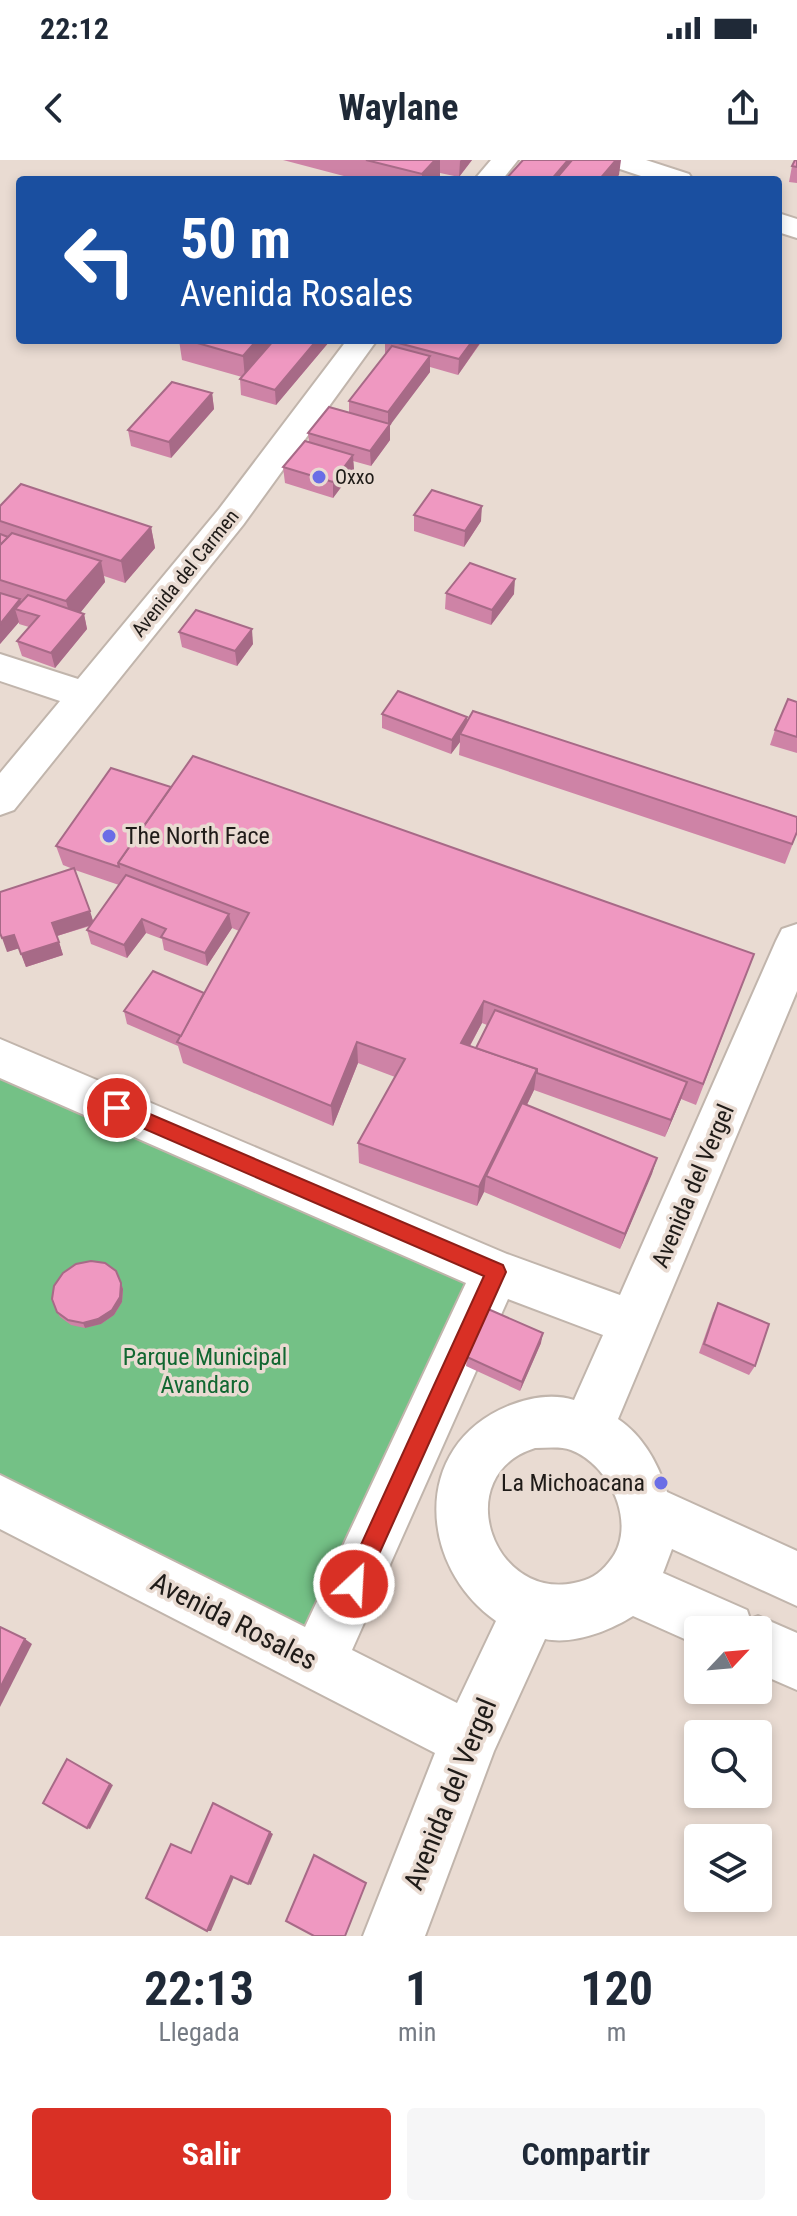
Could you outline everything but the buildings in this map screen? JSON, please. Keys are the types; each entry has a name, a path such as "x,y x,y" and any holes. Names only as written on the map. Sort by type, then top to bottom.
{"street":[{"path":"491,176 505,160"},
{"path":"620,160 667,176"},
{"name":"Avenida del Carmen","path":"0,800 231,517 359,344"},
{"path":"0,667 86,696"},
{"name":"Avenida del Vergel","path":"587,1430 797,941"},
{"path":"0,1058 496,1272 635,1324"},
{"path":"317,1664 496,1272"},
{"path":"535,1423 565,1423 587,1430 619,1453 638,1479 647,1510 645,1549 627,1585 607,1602 582,1612 556,1615 530,1610 500,1594 477,1568 463,1539 460,1506 468,1475 483,1450 507,1432 535,1423"},
{"path":"414,1457 468,1475"},
{"name":"Avenida Rosales","path":"0,1501 469,1740"},
{"path":"647,1510 797,1579"},
{"path":"627,1585 696,1616"},
{"name":"Avenida del Vergel","path":"394,1936 469,1740 530,1610"},
{"path":"772,1650 797,1662"}],"green space":[{"name":"Parque Municipal Avandaro","path":"0,1063 475,1266 299,1649 0,1491"}],"place":[{"name":"Oxxo","path":"319,477"},
{"name":"The North Face","path":"109,836"},
{"name":"La Michoacana","path":"661,1483"}],"route":[{"path":"117,1108 496,1272 354,1584"}]}
